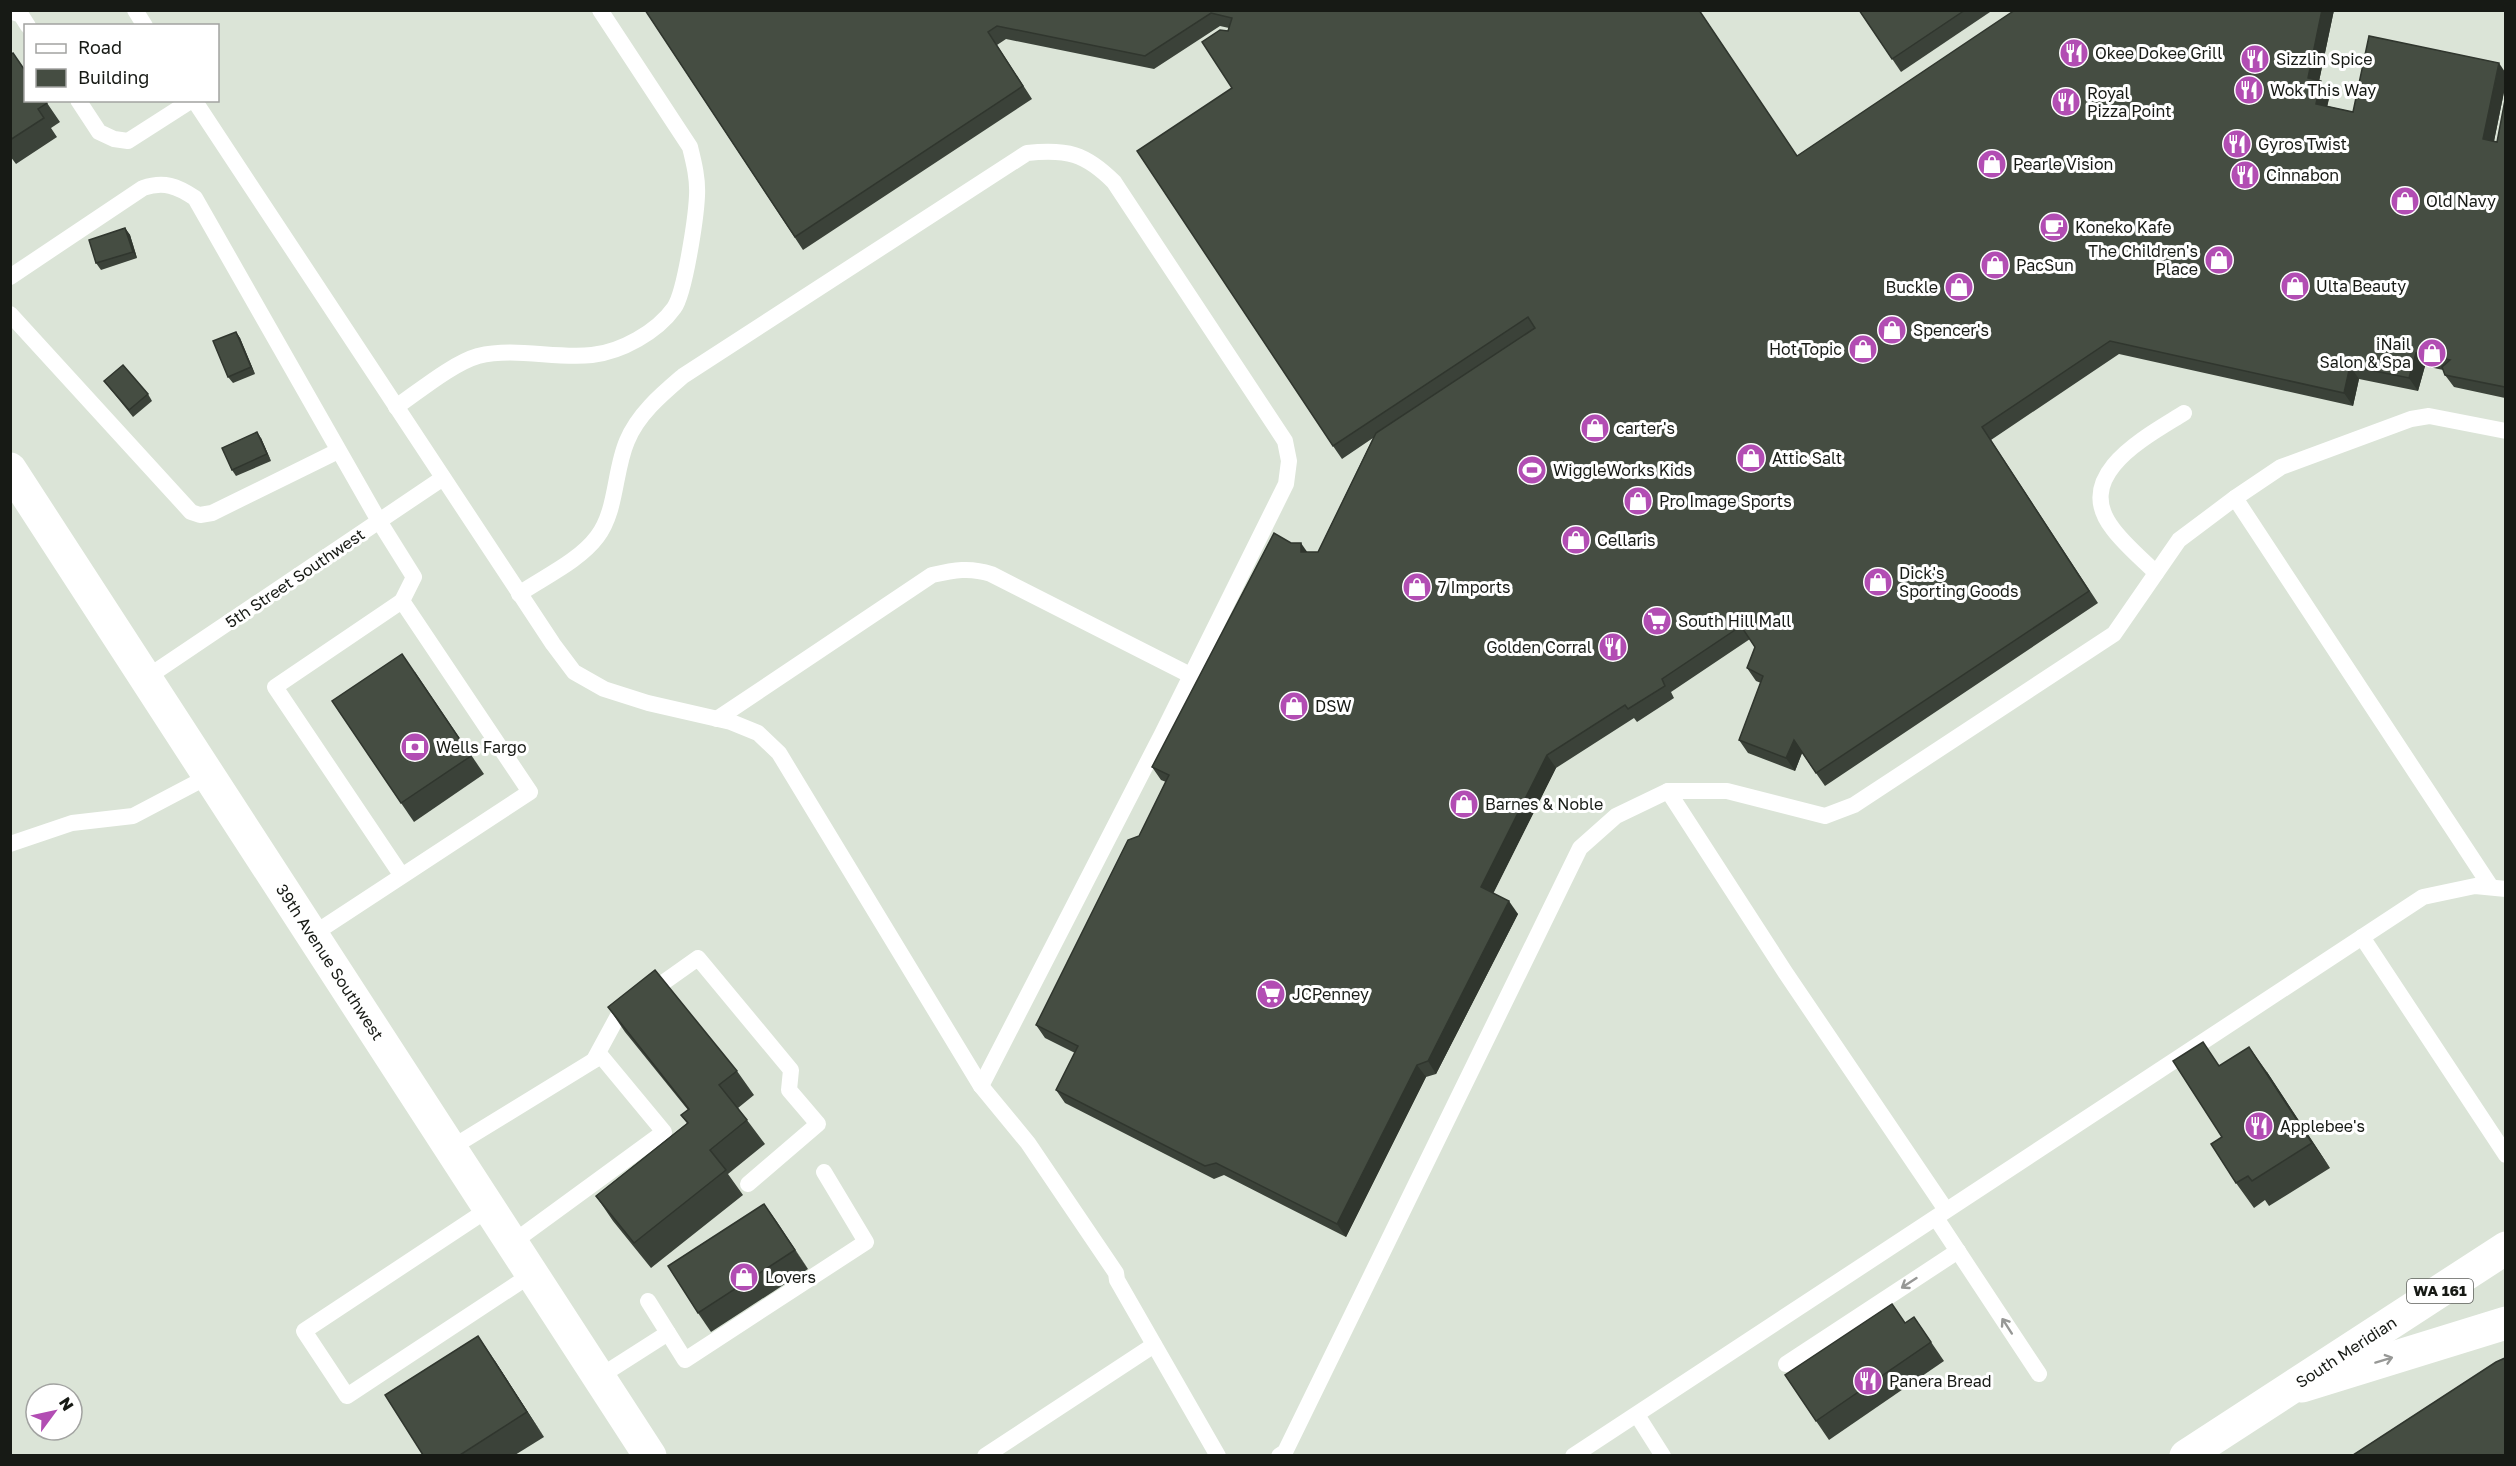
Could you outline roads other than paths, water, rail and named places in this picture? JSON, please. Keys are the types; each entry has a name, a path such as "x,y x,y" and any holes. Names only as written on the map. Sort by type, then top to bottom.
{"main road":[{"name":"39th Avenue Southwest","path":"10,469 650,1455"},
{"name":"South Meridian","path":"2186,1455 2505,1248"},
{"path":"2288,1390 2505,1323"}],"lane":[{"path":"135,10 144,24"},
{"path":"396,406 477,356 594,355 622,347 662,321 675,307 684,278 697,196 696,170 690,147 600,10"},
{"path":"10,11 21,15 27,24"},
{"path":"79,102 99,132 114,139 128,141 190,102"},
{"path":"194,102 519,594 574,672 604,689 717,719 758,733 779,753 981,1086 1028,1143 1116,1273 1117,1280 1218,1455"},
{"path":"519,594 588,548 598,536 617,482 627,441 643,414 683,376 1002,167 1027,153 1057,150 1084,158 1103,170 1114,182 1285,441 1289,461 1286,484 981,1086"},
{"path":"10,277 142,188 157,183 181,189 195,198 338,451 414,577 402,601 275,687 402,876"},
{"path":"10,314 191,512 200,515 212,513 338,451"},
{"path":"2156,573 2112,528 2102,505 2105,474 2134,444 2184,413"},
{"path":"1279,1455 1285,1452 1580,848 1616,816 1668,791 1727,791 1825,816 1854,805 2114,634 2179,540 2281,467 2411,419 2429,416 2505,431"},
{"name":"5th Street Southwest","path":"146,678 443,478"},
{"path":"2235,498 2498,888"},
{"path":"717,719 932,575 960,569 976,569 991,574 1190,675"},
{"path":"312,935 530,792 402,601"},
{"path":"10,844 72,823 133,816 209,776"},
{"path":"1668,791 1941,1214 1958,1251 2039,1374"},
{"path":"1573,1455 2423,897 2475,886 2498,888"},
{"path":"2362,937 2505,1155"},
{"path":"594,1060 619,1014 698,958 791,1070 789,1090 818,1124 748,1184"},
{"path":"451,1148 601,1056 664,1132 512,1243"},
{"path":"648,1300 685,1360 866,1242 824,1173"},
{"path":"490,1208 304,1331 348,1396 532,1274"},
{"path":"1786,1364 1958,1251"},
{"path":"599,1377 668,1333"},
{"path":"985,1455 1154,1345"},
{"path":"1636,1415 1663,1455"}],"place":[{"name":"Okee Dokee Grill","path":"2074,53"},
{"name":"Sizzlin Spice","path":"2255,59"},
{"name":"Wok This Way","path":"2249,90"},
{"name":"Royal Pizza Point","path":"2066,102"},
{"name":"Gyros Twist","path":"2237,144"},
{"name":"Pearle Vision","path":"1992,164"},
{"name":"Cinnabon","path":"2245,175"},
{"name":"Old Navy","path":"2405,201"},
{"name":"Koneko Kafe","path":"2054,227"},
{"name":"The Children's Place","path":"2219,260"},
{"name":"PacSun","path":"1995,265"},
{"name":"Ulta Beauty","path":"2295,286"},
{"name":"Buckle","path":"1959,287"},
{"name":"Spencer's","path":"1892,330"},
{"name":"Hot Topic","path":"1863,349"},
{"name":"iNail Salon & Spa","path":"2432,353"},
{"name":"carter's","path":"1595,428"},
{"name":"Attic Salt","path":"1751,458"},
{"name":"WiggleWorks Kids","path":"1532,470"},
{"name":"Pro Image Sports","path":"1638,501"},
{"name":"Cellaris","path":"1576,540"},
{"name":"Dick's Sporting Goods","path":"1878,582"},
{"name":"7 Imports","path":"1417,587"},
{"name":"South Hill Mall","path":"1657,621"},
{"name":"Golden Corral","path":"1613,647"},
{"name":"DSW","path":"1294,706"},
{"name":"Wells Fargo","path":"415,747"},
{"name":"Barnes & Noble","path":"1464,804"},
{"name":"JCPenney","path":"1271,994"},
{"name":"Applebee's","path":"2259,1126"},
{"name":"Lovers","path":"744,1277"},
{"name":"Panera Bread","path":"1868,1381"}]}
